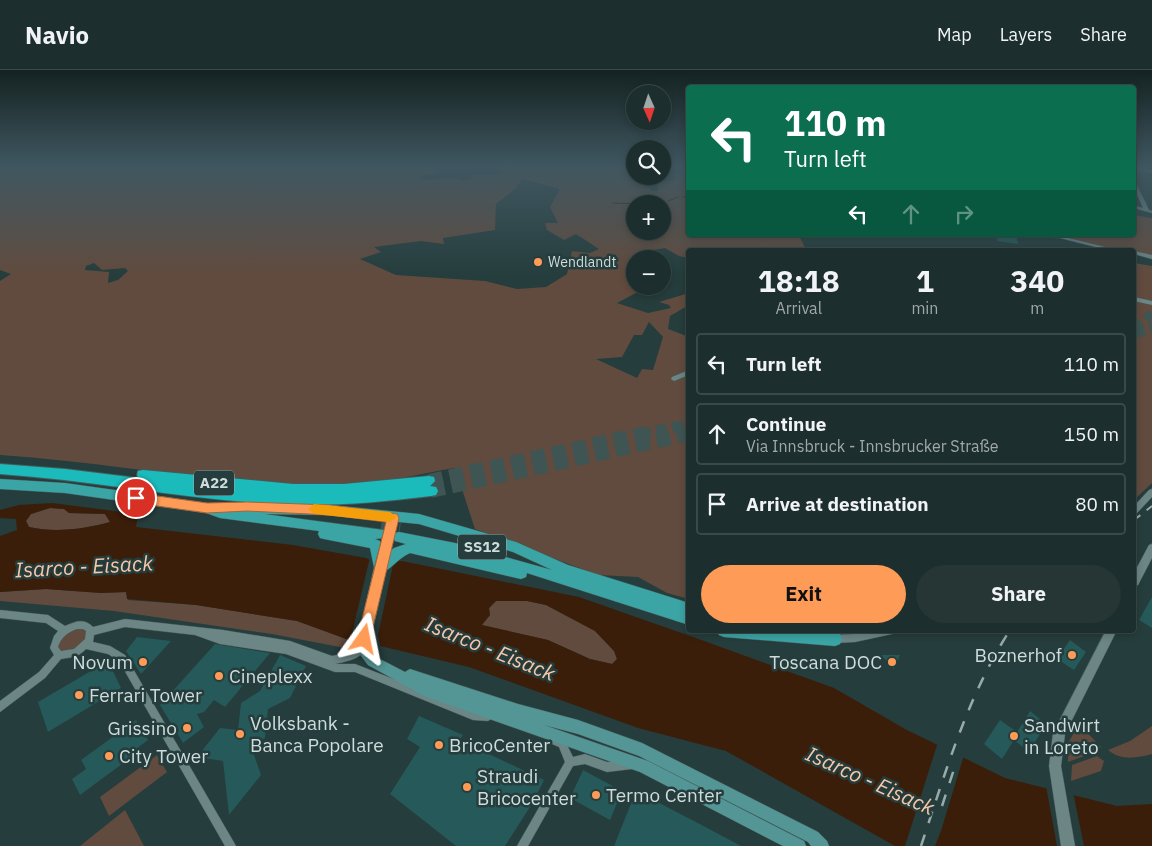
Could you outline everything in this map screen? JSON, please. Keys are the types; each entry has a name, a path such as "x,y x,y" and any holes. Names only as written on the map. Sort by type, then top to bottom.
{"highway":[{"name":"A22","path":"0,460 45,463 265,488 333,489 430,486 369,498 260,498 41,471 0,469"}],"main road":[{"name":"SS12","path":"0,484 64,488 221,510 391,528 458,540 563,568 686,608"},
{"path":"221,510 247,506 330,510 391,528 362,649 372,661 393,670 518,711 578,727 642,750 813,837 822,846"},
{"path":"221,510 239,521 359,539 376,545 380,568"},
{"name":"SS12","path":"391,528 509,562 686,618"},
{"path":"380,568 398,552 415,549 579,585"},
{"path":"761,633 835,639"},
{"path":"393,670 429,691 635,763 667,777 799,846"}],"street":[{"path":"1136,208 1150,211"},
{"path":"1060,237 1106,248"},
{"path":"1136,253 1152,257"},
{"path":"1136,299 1152,303"},
{"path":"674,379 686,373"},
{"path":"1136,508 1152,492"},
{"path":"1136,578 1152,548"},
{"path":"0,614 48,619 64,630"},
{"path":"91,632 125,623 274,641 332,660 352,656 362,649"},
{"path":"59,655 56,653 54,644 64,630 77,625 85,625 91,632"},
{"path":"0,707 36,680 59,655 69,655 86,645 91,632"},
{"path":"198,632 220,640 286,650 335,668 355,668 472,715 497,716"},
{"path":"835,639 856,638 878,633"},
{"path":"1068,846 1056,772 1059,733 1110,633"},
{"path":"86,645 110,650 122,658 231,846"},
{"path":"514,722 562,744 570,762"},
{"path":"522,846 570,762 585,759 607,767 635,763"}],"shaded area":[{"path":"0,203 497,203 495,230 443,238 444,244 421,241 374,247 381,252 360,259 396,275 485,281 517,289 546,287 567,274 572,251 590,253 599,249 576,234 564,240 547,230 545,223 558,223 550,207 552,203 626,203 626,240 671,240 671,203 686,203 686,237 800,237 805,248 686,248 686,257 679,256 665,248 626,250 626,295 632,295 617,303 648,313 671,308 669,305 659,302 686,294 686,307 670,316 668,329 686,336 686,598 667,593 638,577 598,575 475,529 455,468 366,483 309,484 221,479 0,455 0,281 11,274 0,270","holes":["94,263 102,270 125,268 128,271 118,280 108,283 109,272 85,270 86,266","649,322 663,337 653,370 642,369 637,378 596,359 622,357 634,335 642,335"]},
{"path":"1136,215 1152,218 1152,256 1136,253 1136,248 1102,247 1065,237 1136,237"},
{"path":"1136,263 1152,266 1152,483 1136,498"},
{"path":"50,508 64,509 69,513 105,514 110,522 70,529 49,530 29,527 26,521 31,514"},
{"path":"46,589 101,593 126,592 128,600 196,605 297,621 349,640 345,648 272,634 114,611 0,601 0,592"},
{"path":"496,601 527,601 546,605 595,631 614,651 617,659 612,664 590,659 548,640 481,625 490,615 489,608"},
{"path":"81,627 87,631 86,639 70,653 58,650 61,637"},
{"path":"1079,724 1101,747 1098,751 1068,762 1068,743"},
{"path":"1152,726 1152,754 1124,757 1108,750 1130,741"},
{"path":"157,755 167,772 109,816 100,797"},
{"path":"1097,756 1104,761 1101,771 1071,781 1072,765"},
{"path":"125,810 144,846 80,846"}],"water":[{"name":"Isarco - Eisack","path":"52,503 138,514 136,527 293,545 366,558 375,563 402,561 579,597 834,688 905,729 1005,778 1117,806 1152,804 1152,846 895,846 726,751 638,728 469,667 380,646 376,642 349,640 297,621 196,605 127,599 126,592 101,593 46,589 0,592 0,536 17,530 16,519 0,518 0,510 19,505","holes":["50,508 64,509 69,513 105,514 110,522 70,529 49,530 29,527 26,521 31,514","496,601 527,601 546,605 595,631 614,651 617,659 612,664 590,659 548,640 482,625 490,615 489,608"]}],"pier":[{"path":"370,557 393,565 378,635 381,649 375,645 350,642"},
{"path":"938,742 964,755 941,831 935,846 905,846"},
{"path":"1046,786 1073,792 1084,846 1057,846"}],"building":[{"path":"996,237 1017,238 1018,244 997,241"},
{"path":"1152,597 1152,628 1139,620"},
{"name":"Novum","path":"137,637 171,641 141,674 126,651"},
{"name":"Boznerhof","path":"1070,640 1086,652 1074,670 1057,659"},
{"name":"Cineplexx","path":"215,644 270,653 225,707 214,700 204,712 197,714 204,727 183,743 160,705"},
{"name":"Volksbank - Banca Popolare","path":"280,655 306,666 290,698 268,709 265,738 251,746 261,775 229,815 223,761 197,757 220,728 238,730 241,703 260,691"},
{"name":"Toscana DOC","path":"881,655 900,655 894,669"},
{"name":"Ferrari Tower","path":"108,661 121,688 48,732 38,702"},
{"name":"Sandwirt in Loreto","path":"1030,711 1046,724 1029,752 1014,740 1002,759 984,744 1000,720 1017,732"},
{"name":"Straudi Bricocenter","path":"419,716 463,735 458,743 470,748 472,746 544,780 532,804 505,846 456,846 390,794 420,747 407,739"},
{"name":"City Tower","path":"136,720 148,740 136,749 137,753 80,795 72,779 86,769 81,760"},
{"name":"Termo Center","path":"583,770 622,791 610,820 570,798"},
{"path":"636,791 696,822 741,846 614,846"}],"waterway":[{"path":"619,203 626,203"}],"tunnel":[{"path":"1136,327 1152,314"},
{"path":"1136,332 1152,328"},
{"path":"640,435 686,425"},
{"path":"429,481 646,433"},
{"path":"431,491 686,435"},
{"path":"381,526 400,529"}],"railway":[{"path":"1136,518 1152,506"},
{"path":"921,846 949,762 981,681 1008,633"},
{"path":"942,806 956,763"}],"slow traffic":[{"path":"314,509 377,514 390,517"}],"place":[{"name":"Wendlandt","path":"538,262"},
{"name":"Boznerhof","path":"1072,655"},
{"name":"Novum","path":"143,662"},
{"name":"Toscana DOC","path":"892,662"},
{"name":"Cineplexx","path":"219,676"},
{"name":"Ferrari Tower","path":"79,695"},
{"name":"Grissino","path":"187,728"},
{"name":"Volksbank - Banca Popolare","path":"240,734"},
{"name":"Sandwirt in Loreto","path":"1014,736"},
{"name":"BricoCenter","path":"439,745"},
{"name":"City Tower","path":"109,756"},
{"name":"Straudi Bricocenter","path":"467,787"},
{"name":"Termo Center","path":"596,795"}],"route":[{"path":"136,498 207,508 247,506 330,510 377,514 393,518 364,639"}]}
